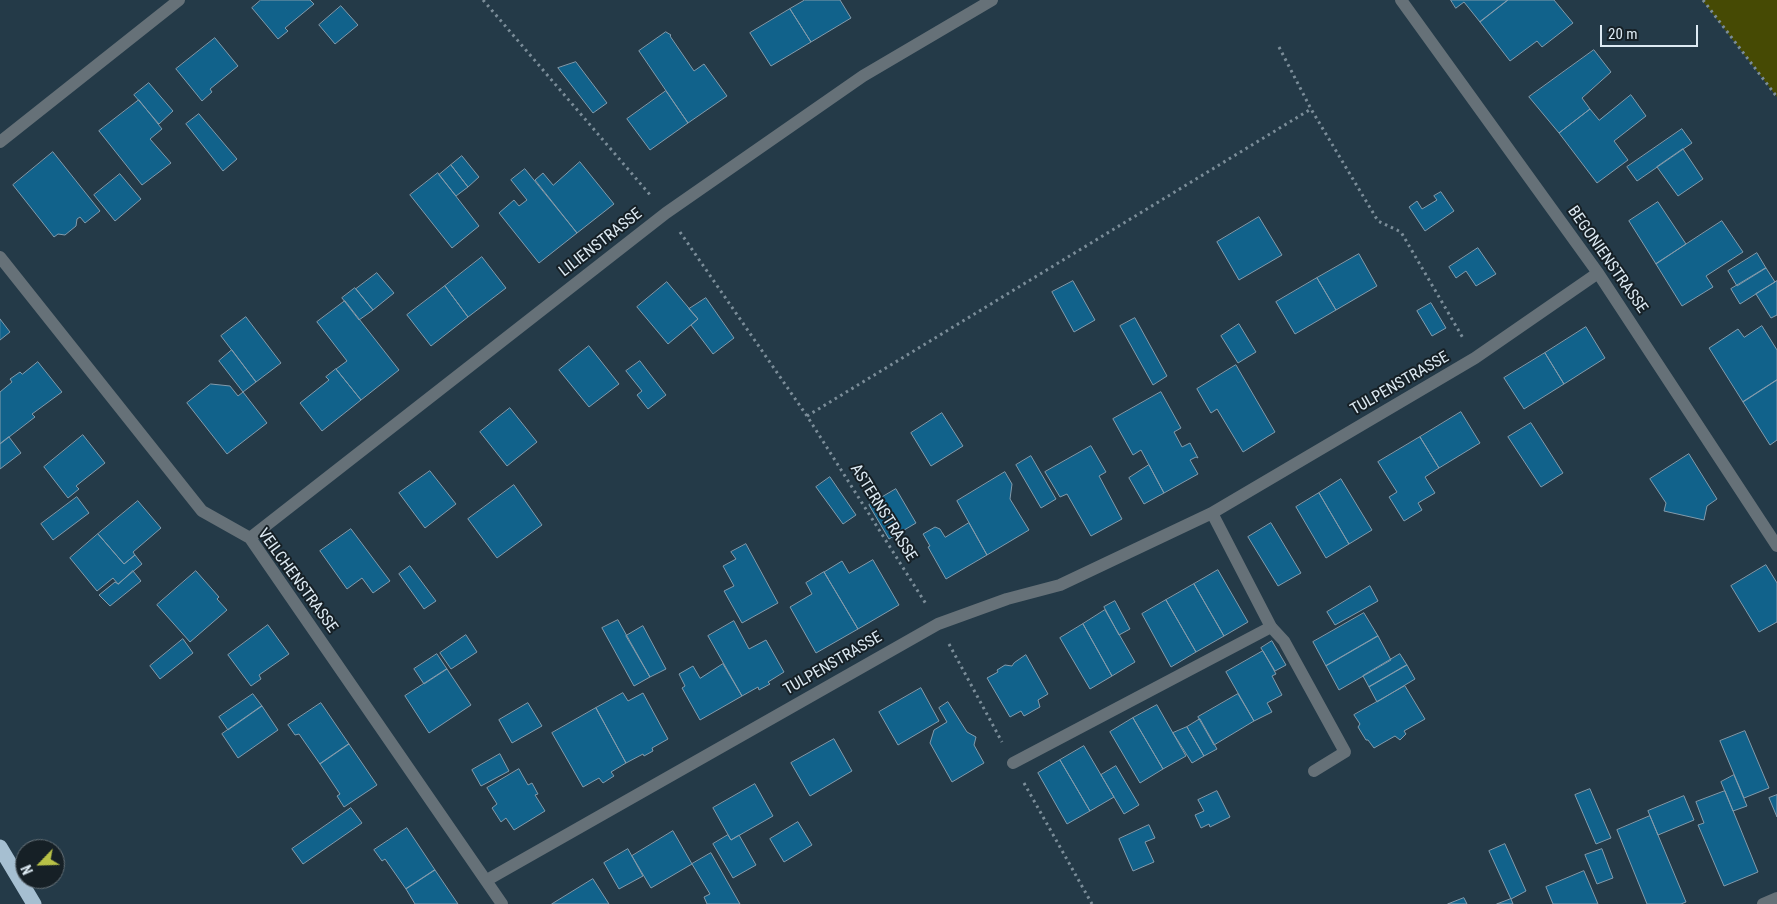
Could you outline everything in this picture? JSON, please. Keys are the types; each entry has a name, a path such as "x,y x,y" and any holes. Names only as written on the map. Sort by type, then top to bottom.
{"highway":[{"path":"0,847 34,904"}],"street":[{"path":"0,142 179,0"},
{"name":"LILIENSTRASSE","path":"250,538 666,212 863,76 992,0"},
{"name":"BEGONIENSTRASSE","path":"1401,0 1598,273 1777,546"},
{"name":"VEILCHENSTRASSE","path":"0,257 202,511 250,538 502,904"},
{"name":"TULPENSTRASSE","path":"487,880 938,624 1007,599 1060,585 1212,513 1475,358 1598,273"},
{"path":"1212,513 1271,627 1284,641 1345,752 1314,771"},
{"path":"1013,763 1271,627"},
{"path":"1763,904 1777,898"}],"path":[{"path":"1703,0 1777,97"},
{"path":"1279,47 1310,109 1378,221 1401,232 1475,358"},
{"name":"ASTERNSTRASSE","path":"938,624 807,416 1310,109"}],"shaded area":[{"path":"1702,0 1777,0 1777,97"}],"building":[{"path":"261,0 310,0 314,4 285,28 288,31 278,39 252,8"},
{"path":"805,0 840,0 851,18 811,42 790,9"},
{"path":"1451,0 1508,0 1480,22 1464,2 1456,8"},
{"path":"1508,0 1554,0 1573,23 1542,47 1537,41 1510,61 1480,22"},
{"path":"341,6 358,25 335,44 319,25"},
{"path":"790,9 811,42 771,66 750,33"},
{"path":"666,32 671,35 694,71 704,64 727,96 688,123 639,51"},
{"path":"215,38 238,66 210,89 212,92 202,101 176,69"},
{"path":"1594,50 1611,72 1582,98 1590,109 1559,133 1529,97"},
{"path":"576,62 607,103 593,113 558,68"},
{"path":"149,83 173,111 159,124 134,95"},
{"path":"666,91 688,123 650,150 627,119"},
{"path":"1631,95 1646,116 1614,141 1628,160 1597,183 1559,133 1590,109 1599,120"},
{"path":"139,100 162,129 150,139 171,163 142,185 99,131"},
{"path":"199,114 237,159 223,171 186,124"},
{"path":"1682,129 1692,143 1637,181 1627,167"},
{"path":"1683,149 1703,179 1678,196 1657,167"},
{"path":"53,152 100,211 85,223 80,217 77,219 76,226 65,235 58,234 54,237 13,185"},
{"path":"462,156 479,177 468,187 451,165"},
{"path":"580,162 614,204 577,233 535,180 543,173 553,185"},
{"path":"451,165 468,187 456,196 439,175"},
{"path":"525,169 577,233 539,263 499,213 514,200 519,206 527,200 511,180"},
{"path":"438,173 479,226 452,248 410,195"},
{"path":"120,174 141,199 115,221 94,195"},
{"path":"1441,192 1454,211 1425,231 1409,207 1417,201 1422,209 1437,200 1434,196"},
{"path":"1658,202 1686,244 1656,264 1629,221"},
{"path":"1259,217 1282,255 1239,280 1217,242"},
{"path":"1722,221 1743,252 1706,276 1713,287 1682,306 1656,264"},
{"path":"1478,248 1496,274 1476,286 1466,271 1456,278 1449,267"},
{"path":"1757,253 1766,268 1737,286 1728,271"},
{"path":"1359,254 1377,286 1336,310 1317,278"},
{"path":"482,257 506,288 468,317 445,286"},
{"path":"1766,268 1775,282 1740,304 1731,289"},
{"path":"377,273 394,293 373,310 356,289"},
{"path":"1317,278 1336,310 1295,334 1276,302"},
{"path":"1073,281 1095,320 1074,332 1052,292"},
{"path":"1777,281 1777,315 1771,318 1756,294"},
{"path":"667,282 698,319 668,344 637,307"},
{"path":"445,286 468,317 431,346 407,315"},
{"path":"355,288 373,310 359,320 342,298"},
{"path":"706,298 734,338 713,354 691,325 698,319 689,309"},
{"path":"345,301 399,370 361,400 336,369 347,361 317,322"},
{"path":"1431,303 1446,328 1432,336 1417,311"},
{"path":"246,317 281,363 256,382 221,336"},
{"path":"1135,318 1167,376 1153,385 1120,326"},
{"path":"0,319 10,332 0,340"},
{"path":"1239,324 1256,352 1238,363 1221,336"},
{"path":"1762,326 1777,350 1777,380 1743,402 1709,348 1738,329 1744,337"},
{"path":"1586,327 1605,358 1564,384 1545,353"},
{"path":"589,346 619,384 589,407 559,370"},
{"path":"232,350 256,382 243,392 219,361"},
{"path":"1545,353 1564,384 1524,409 1504,378"},
{"path":"640,361 666,395 648,409 637,395 642,391 626,371"},
{"path":"38,362 62,392 32,414 35,417 0,444 0,392 12,382 10,379 20,372 22,374"},
{"path":"1236,365 1275,432 1243,452 1217,409 1211,413 1197,389"},
{"path":"336,369 361,400 322,431 300,403 329,380 326,377"},
{"path":"1777,380 1777,440 1770,445 1743,402"},
{"path":"211,384 230,386 238,396 243,392 267,423 227,454 187,403"},
{"path":"1161,392 1181,428 1174,432 1182,447 1190,443 1198,458 1190,460 1198,474 1164,493 1141,450 1133,455 1113,419"},
{"path":"510,408 537,442 507,466 480,432"},
{"path":"1461,412 1480,443 1439,468 1420,437"},
{"path":"942,413 963,446 931,466 911,433"},
{"path":"1531,423 1563,473 1541,487 1508,437"},
{"path":"83,435 105,463 76,486 79,489 68,498 44,467"},
{"path":"9,437 21,453 0,469 0,444"},
{"path":"1420,437 1439,468 1425,477 1435,493 1418,503 1422,510 1404,521 1389,497 1397,492 1378,462"},
{"path":"1091,446 1106,472 1099,476 1122,519 1091,536 1067,494 1060,497 1045,472"},
{"path":"1689,454 1717,499 1707,506 1704,520 1664,511 1666,503 1650,479"},
{"path":"1031,456 1056,499 1041,508 1016,465"},
{"path":"1149,465 1164,493 1144,504 1129,478"},
{"path":"430,471 456,504 425,528 399,493"},
{"path":"1005,472 1012,484 1010,499 1029,530 987,555 957,501"},
{"path":"830,477 856,515 843,524 816,487"},
{"path":"1341,479 1372,530 1349,544 1319,493"},
{"path":"514,485 542,525 497,558 468,519"},
{"path":"896,489 916,523 889,539 869,505"},
{"path":"1319,493 1349,544 1326,558 1296,507"},
{"path":"77,497 89,513 53,540 41,524"},
{"path":"138,501 161,528 133,552 135,555 124,564 98,534"},
{"path":"969,523 987,555 946,579 923,534 935,527 940,529 945,537"},
{"path":"1271,523 1301,573 1278,586 1248,537"},
{"path":"351,529 390,581 373,593 362,578 347,589 320,551"},
{"path":"98,534 124,564 135,555 142,564 118,584 113,578 97,591 70,558"},
{"path":"746,544 778,603 742,623 724,591 734,586 723,566 736,559 731,552"},
{"path":"873,560 899,605 858,629 824,572 842,561 849,573"},
{"path":"1766,565 1777,583 1777,622 1759,632 1731,586"},
{"path":"410,566 436,601 424,609 399,574"},
{"path":"1218,570 1248,622 1224,636 1194,584"},
{"path":"133,571 141,581 110,606 99,595 115,582 118,584"},
{"path":"196,571 219,597 217,599 227,610 190,642 157,605"},
{"path":"824,572 858,629 816,653 790,607 812,594 806,583"},
{"path":"1194,584 1224,636 1196,652 1166,600"},
{"path":"1370,586 1378,601 1335,625 1327,612"},
{"path":"1166,600 1196,652 1171,667 1142,614"},
{"path":"1115,601 1130,629 1119,635 1104,607"},
{"path":"1105,610 1135,662 1112,676 1083,624"},
{"path":"1364,613 1378,636 1326,666 1313,642"},
{"path":"618,620 650,677 634,686 602,628"},
{"path":"734,621 749,649 766,640 784,672 768,682 770,684 759,690 758,687 742,696 708,636"},
{"path":"1083,624 1112,676 1090,689 1060,638"},
{"path":"268,625 289,654 259,675 261,679 251,686 228,655"},
{"path":"643,626 666,669 650,677 626,636"},
{"path":"466,635 477,652 451,669 440,653"},
{"path":"1378,636 1391,660 1339,690 1326,666"},
{"path":"183,639 193,653 160,679 150,666"},
{"path":"1272,641 1286,665 1275,671 1261,648"},
{"path":"1263,651 1276,674 1272,676 1282,695 1267,703 1272,712 1254,721 1226,672"},
{"path":"437,654 447,669 424,684 414,669"},
{"path":"1400,654 1407,665 1369,687 1363,676"},
{"path":"1026,655 1048,694 1038,700 1040,707 1024,716 1021,711 1010,717 987,678 998,672 997,670 1005,665 1012,666"},
{"path":"723,664 742,696 700,720 682,688 685,686 679,674 693,666 700,678"},
{"path":"1407,665 1415,679 1377,702 1369,687"},
{"path":"447,669 471,705 429,733 405,696"},
{"path":"1405,686 1425,719 1404,731 1406,734 1400,740 1395,736 1374,748 1366,740 1358,727 1360,724 1354,715"},
{"path":"921,688 939,721 898,745 879,712"},
{"path":"623,693 628,701 643,693 668,739 652,748 653,751 626,763 596,708"},
{"path":"253,694 262,706 228,730 219,717"},
{"path":"1238,694 1254,721 1214,745 1198,717"},
{"path":"948,702 967,732 976,737 974,745 984,763 952,782 930,743 934,730 947,722 939,708"},
{"path":"321,703 349,744 320,764 299,734 295,735 288,725"},
{"path":"528,703 542,726 512,743 499,720"},
{"path":"1157,705 1186,756 1163,769 1133,718"},
{"path":"262,706 278,730 238,758 222,734"},
{"path":"596,708 626,763 611,772 614,776 603,783 599,778 583,787 552,733"},
{"path":"1133,718 1163,769 1140,783 1110,732"},
{"path":"1200,719 1217,749 1204,756 1187,727"},
{"path":"1187,727 1204,756 1192,763 1173,733"},
{"path":"1745,731 1769,788 1744,798 1720,741"},
{"path":"834,739 852,771 810,796 791,763"},
{"path":"349,744 377,785 344,807 337,796 340,794 320,764"},
{"path":"1084,746 1114,797 1090,811 1060,760"},
{"path":"500,754 509,771 481,786 472,770"},
{"path":"1060,760 1090,811 1067,824 1038,773"},
{"path":"1116,766 1139,805 1124,814 1101,775"},
{"path":"519,769 528,785 532,783 538,794 535,795 545,811 514,830 506,818 501,822 492,808 497,804 487,788"},
{"path":"1734,775 1747,806 1733,811 1721,782"},
{"path":"755,784 773,816 731,840 713,808"},
{"path":"1590,789 1611,838 1596,844 1575,795"},
{"path":"1217,791 1230,817 1210,827 1209,824 1201,828 1195,815 1204,811 1198,800"},
{"path":"1725,791 1758,872 1724,886 1698,825 1704,823 1696,802"},
{"path":"1777,795 1777,817 1769,798"},
{"path":"1684,796 1694,820 1658,835 1648,811"},
{"path":"351,808 362,823 303,864 292,849"},
{"path":"1650,816 1686,902 1681,904 1647,904 1617,830"},
{"path":"798,822 812,845 784,862 770,839"},
{"path":"1149,825 1155,838 1145,842 1154,862 1133,871 1119,839"},
{"path":"407,828 435,870 406,889 385,859 382,861 374,850"},
{"path":"673,831 692,864 651,888 632,856"},
{"path":"728,835 731,840 739,835 756,865 733,878 713,844"},
{"path":"1505,844 1526,891 1511,899 1489,851"},
{"path":"628,849 643,876 619,889 604,863"},
{"path":"1602,849 1613,878 1597,884 1585,855"},
{"path":"711,853 740,904 707,904 704,897 710,894 692,864"},
{"path":"435,870 458,904 415,904 406,889"},
{"path":"1584,871 1598,904 1553,904 1546,887"},
{"path":"593,879 609,904 552,904"},
{"path":"1464,898 1467,904 1448,904"},
{"path":"1511,899 1513,904 1497,904"}]}
